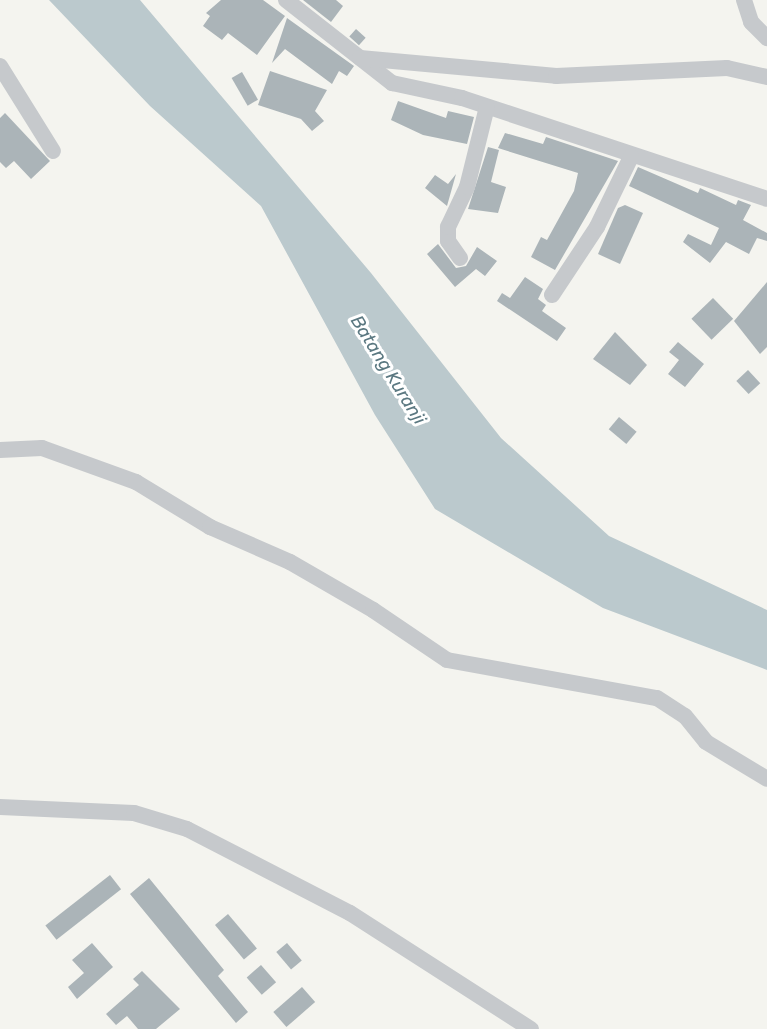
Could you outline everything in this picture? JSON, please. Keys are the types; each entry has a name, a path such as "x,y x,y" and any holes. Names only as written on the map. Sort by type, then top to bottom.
{"street":[{"path":"286,0 393,83 487,107 631,157 767,199"},
{"path":"744,0 751,22 767,38"},
{"path":"360,58 556,76 727,68 767,77"},
{"path":"0,66 53,151"},
{"path":"460,258 448,240 448,227 467,187 487,107"},
{"path":"552,295 597,227 631,157"},
{"path":"0,450 42,448 136,482 218,531 290,562 373,610 447,660 527,679 657,698 685,716 706,742 767,779"},
{"path":"0,807 134,813 187,829 350,913 531,1029"}],"water":[{"name":"Batang Kuranji","path":"49,0 140,0 371,273 501,438 609,536 767,610 767,670 603,608 435,509 375,415 261,206 150,106"}],"building":[{"path":"221,0 263,0 285,16 257,55 228,33 222,40 203,26 210,16 206,13"},
{"path":"303,0 336,0 343,6 331,22"},
{"path":"287,18 354,66 347,76 339,71 332,84 285,49 272,63"},
{"path":"356,29 366,38 359,45 349,36"},
{"path":"270,71 327,90 315,111 324,121 312,131 301,119 258,105"},
{"path":"242,72 258,100 248,106 232,78"},
{"path":"398,101 446,118 448,111 474,117 467,144 423,135 391,120"},
{"path":"5,113 50,161 31,179 14,161 6,168 0,162 0,118"},
{"path":"505,133 543,144 546,137 618,161 555,270 531,257 541,237 547,240 574,191 578,173 498,148"},
{"path":"488,147 499,150 491,182 506,187 498,213 468,209"},
{"path":"638,167 698,193 700,188 736,205 738,200 751,205 743,220 767,233 767,241 757,238 749,254 726,242 710,263 683,242 688,234 711,245 719,228 629,186"},
{"path":"456,174 447,206 425,188 435,175 448,184"},
{"path":"625,205 643,213 620,264 598,254 618,208"},
{"path":"438,244 456,268 466,266 477,247 497,261 485,276 476,269 455,287 427,254"},
{"path":"525,277 543,289 538,299 546,305 542,311 566,328 557,341 497,301 502,293 510,298"},
{"path":"767,282 767,347 760,354 734,321"},
{"path":"713,298 733,319 712,340 691,319"},
{"path":"615,332 647,365 630,385 593,359"},
{"path":"678,342 704,364 685,387 668,374 679,360 669,352"},
{"path":"748,370 760,383 749,394 736,381"},
{"path":"619,417 637,432 626,444 609,429"},
{"path":"110,875 121,889 56,940 45,925"},
{"path":"149,878 224,970 218,976 248,1012 236,1023 130,894"},
{"path":"228,914 257,948 244,959 215,925"},
{"path":"92,943 113,967 77,999 68,987 84,973 72,960"},
{"path":"287,943 302,961 291,970 276,952"},
{"path":"261,965 276,982 262,995 247,977"},
{"path":"142,971 180,1009 156,1029 138,1029 127,1016 116,1025 106,1014 139,985 133,979"},
{"path":"302,987 315,1002 286,1027 273,1012"}]}
